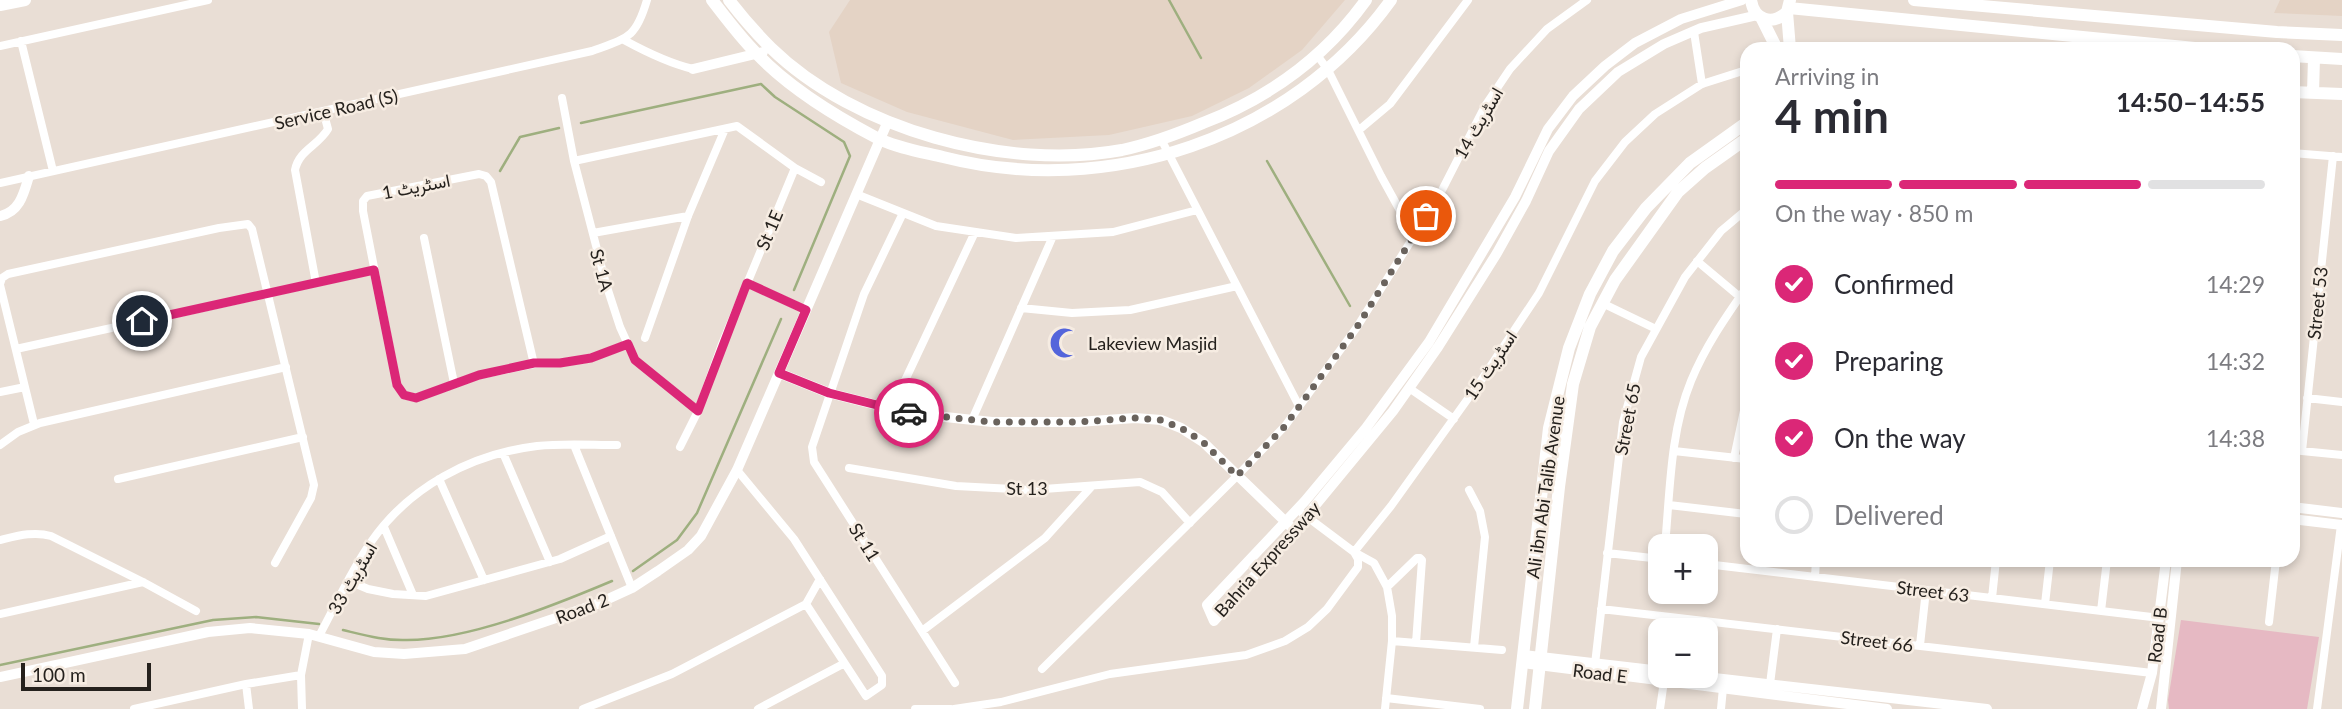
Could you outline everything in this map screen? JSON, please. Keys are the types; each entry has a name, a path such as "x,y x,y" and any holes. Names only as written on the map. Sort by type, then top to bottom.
{"main road":[{"path":"0,5 25,0"},
{"path":"712,0 756,53 802,92 880,139 952,160 1020,170 1093,169 1148,160 1216,137 1251,121 1328,70 1361,37 1391,0"},
{"path":"729,0 772,49 806,76 851,105 888,121 948,141 1009,153 1121,150 1161,139 1226,114 1251,102 1317,55 1366,0"},
{"path":"1751,0 1753,9 1773,42"},
{"path":"1914,0 2342,35"},
{"path":"1760,17 1777,19 1789,7"},
{"path":"1789,7 2087,42"},
{"path":"1789,7 1790,42"},
{"path":"2201,42 2202,25"},
{"path":"2300,57 2342,59"},
{"path":"2313,93 2315,58"},
{"path":"2300,92 2342,94"},
{"name":"Ali ibn Abi Talib Avenue","path":"1517,709 1549,428 1569,348 1590,294 1613,251 1646,208 1690,163 1740,127"},
{"name":"Ali ibn Abi Talib Avenue","path":"1535,709 1573,384 1590,327 1615,280 1678,192 1705,168 1740,143"}],"street":[{"path":"0,46 166,4 208,0"},
{"path":"647,0 640,23 624,40 651,55 693,69 772,49"},
{"path":"1359,131 1390,104 1468,0"},
{"name":"اسٹریٹ 14","path":"1042,669 1285,426 1357,327 1438,196 1485,106 1510,69 1547,29 1587,0"},
{"name":"Bahria Expressway","path":"1742,0 1681,19 1635,43 1573,96 1548,129 1515,197 1429,342 1366,428 1297,509 1207,605 1214,621 1296,530 1393,411 1497,253 1526,201 1549,151 1579,109 1618,72 1664,44 1700,28 1760,17"},
{"path":"1694,32 1702,84"},
{"name":"Service Road (S)","path":"0,183 592,51 624,40"},
{"path":"21,41 53,171"},
{"path":"1317,55 1328,70 1414,236"},
{"name":"اسٹریٹ 15","path":"1354,552 1454,419 1539,292 1595,181 1625,142 1655,114 1702,84 1740,72"},
{"name":"St 1A","path":"562,98 574,161 606,284 628,344 635,360 698,411"},
{"path":"316,283 295,170 305,150 317,142 328,129 325,118 319,113"},
{"name":"Road 2","path":"0,677 208,632 250,628 314,635 374,652 404,654 465,649 597,604 632,588 673,562 701,536 737,470 888,121"},
{"path":"574,161 737,126 795,168 821,182"},
{"path":"645,338 688,216 725,129"},
{"path":"1161,139 1299,406"},
{"path":"2300,154 2337,156"},
{"name":"Street 53","path":"2300,434 2307,398 2337,156"},
{"name":"St 1E","path":"680,447 698,411 795,168"},
{"name":"اسٹریٹ 1","path":"534,363 491,182 486,176 479,174 367,196 363,201 363,211 397,385 404,395 416,398 454,383 534,363 560,363 591,358 628,344"},
{"path":"4,216 23,197 29,176"},
{"path":"856,194 936,226 1016,238 1113,232 1197,210"},
{"name":"St 11","path":"903,213 864,294 812,447 814,462 955,683"},
{"name":"Street 65","path":"1595,664 1623,422 1642,357 1685,277 1721,231 1740,215"},
{"path":"593,233 688,216"},
{"path":"34,424 0,284 2,278 8,274 241,223 248,224 252,229 314,485 311,498 275,564"},
{"path":"892,408 975,232"},
{"path":"972,420 1053,236"},
{"path":"424,239 454,383"},
{"path":"1666,534 1676,438 1690,383 1715,332 1740,297 1697,261"},
{"path":"16,349 374,270"},
{"path":"747,283 806,310"},
{"path":"1021,308 1072,313 1130,310 1237,286"},
{"path":"1602,303 1656,330"},
{"path":"0,445 34,424 286,367"},
{"path":"779,373 829,393 908,413 992,422 1078,422 1135,418 1161,420 1181,428 1203,442 1296,530"},
{"path":"0,392 25,387"},
{"path":"1409,388 1454,419"},
{"path":"2307,398 2342,402"},
{"path":"1734,458 1740,430"},
{"path":"118,478 303,437"},
{"name":"اسٹریٹ 33","path":"302,709 301,675 314,635 372,540 421,489 486,456 537,446 617,444"},
{"path":"574,445 632,588"},
{"path":"2300,450 2342,455"},
{"path":"1675,451 1740,458"},
{"path":"503,453 550,562"},
{"name":"St 13","path":"849,468 956,486 1030,490 1140,482 1162,492 1190,523"},
{"path":"737,470 794,539 882,676 882,685 866,696 806,604"},
{"path":"439,479 484,580"},
{"path":"922,631 1045,538 1092,486"},
{"path":"1469,490 1480,511 1485,537 1474,647"},
{"path":"1669,505 1740,513"},
{"path":"2300,508 2342,513"},
{"path":"1297,509 1354,552 1374,563 1387,587 1392,616 1392,641 1385,709"},
{"path":"2300,520 2342,525 2318,709"},
{"path":"384,527 413,595"},
{"path":"0,540 26,534 43,534 196,611"},
{"path":"349,581 368,589 426,596 550,562 611,536"},
{"path":"915,709 953,709 1001,702 1110,674 1246,655 1285,641 1308,627 1327,610 1355,574 1358,559 1354,552"},
{"path":"1607,553 1648,558"},
{"path":"1387,587 1417,558 1422,560 1416,643"},
{"name":"Street 63","path":"1718,565 2160,618"},
{"path":"1815,577 1816,567"},
{"path":"1992,598 1995,567"},
{"path":"2045,604 2049,567"},
{"path":"2101,611 2106,567"},
{"name":"Road B","path":"2142,709 2152,673 2165,567"},
{"name":"Road B","path":"2161,709 2176,567"},
{"path":"2269,622 2275,567"},
{"path":"583,709 672,674 806,604 820,579"},
{"path":"0,614 143,582"},
{"path":"1920,645 1926,590"},
{"name":"Street 66","path":"1601,609 2152,673"},
{"path":"1770,684 1777,629"},
{"path":"1392,641 1502,650"},
{"name":"Road E","path":"1523,659 1648,674"},
{"name":"Road E","path":"1540,661 1595,664 1648,673"},
{"path":"758,709 843,664"},
{"path":"134,709 170,705 246,684 301,675"},
{"path":"1718,678 1987,709"},
{"path":"246,684 249,709"},
{"name":"Road E","path":"1718,687 1887,709"},
{"path":"1660,709 1661,688"},
{"path":"1721,709 1723,688"},
{"path":"1386,698 1480,709"}],"shaded area":[{"path":"850,0 1345,0 1302,50 1249,88 1192,116 1109,135 1013,140 907,112 841,83 829,32"},
{"path":"2280,0 2342,0 2342,16 2274,13"},
{"path":"2181,620 2319,637 2307,709 2169,709 2168,700"}],"waterway":[{"path":"1169,0 1201,58"},
{"path":"581,123 761,84 775,97 844,142 850,156 794,290"},
{"path":"500,171 520,137 559,128"},
{"path":"1267,161 1350,306"},
{"path":"633,571 677,540 697,513 781,319"},
{"path":"343,630 399,640 457,634 511,620 612,581"},
{"path":"0,665 213,620 256,617 319,624"}],"way so far":[{"path":"909,413 992,422 1078,422 1135,418 1161,420 1181,428 1203,442 1237,476 1285,426 1357,327 1426,216"}],"place":[{"name":"Lakeview Masjid","path":"1065,343"}],"route":[{"path":"142,321 374,270 397,385 404,395 416,398 479,375 534,363 560,363 591,358 628,344 635,360 698,411 747,283 806,310 779,373 829,393 909,413"}]}
